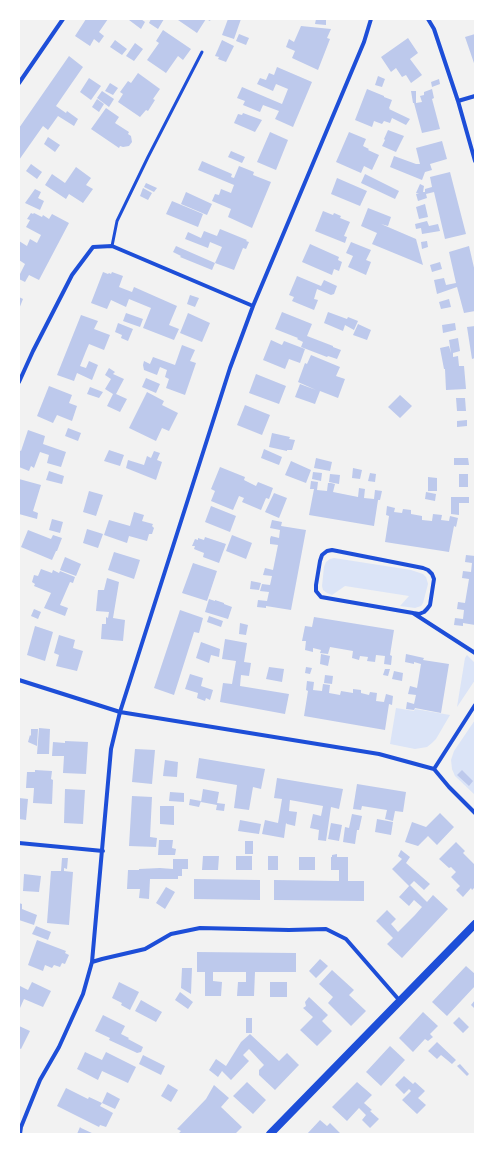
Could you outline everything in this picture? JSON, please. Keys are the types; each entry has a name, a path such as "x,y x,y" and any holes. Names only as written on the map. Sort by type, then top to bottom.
{"main road":[{"path":"270,1134 475,924"}],"street":[{"path":"19,83 63,19"},
{"path":"20,1134 40,1080 59,1047 83,994 92,962 112,749 120,712 230,368 253,306 361,49 371,19"},
{"path":"428,19 434,29 458,101 475,161"},
{"path":"458,101 475,96"},
{"path":"19,382 33,351 72,275 93,247 112,246 253,306"},
{"path":"413,613 419,614 424,612 430,604 434,579 428,570 332,550 322,555 316,585 316,591 321,597 413,613 475,653"},
{"path":"19,680 120,712 379,754 434,769 449,788 475,813"},
{"path":"434,769 475,705"},
{"path":"19,843 103,852"},
{"path":"92,962 102,958 145,949 171,934 200,928 289,930 326,929 346,939 400,1001"}],"lane":[{"path":"112,246 117,221 202,52"}],"shaded area":[{"path":"334,558 411,570 423,574 426,577 428,584 423,603 421,606 415,608 400,606 409,596 345,586 332,595 327,593 323,590 322,586 324,567 326,562"},
{"path":"467,655 475,665 475,680 457,707 465,658"},
{"path":"396,708 414,711 415,709 450,715 436,739 432,743 427,747 415,749 390,744"},
{"path":"475,720 475,795 455,776 452,769 451,760 454,751"}],"building":[{"path":"86,19 108,19 99,32 104,36 99,43 94,39 90,46 75,36"},
{"path":"129,19 141,19 145,22 141,29"},
{"path":"151,19 164,19 158,29 149,23"},
{"path":"178,19 206,19 197,33"},
{"path":"228,19 241,19 234,39 222,35"},
{"path":"316,19 326,20 326,25 315,24"},
{"path":"301,26 331,29 327,38 330,39 318,70 292,58 295,51 286,47 289,39 294,42"},
{"path":"163,30 191,49 183,60 178,56 166,73 147,60 159,43 156,41"},
{"path":"239,34 249,38 246,45 236,41"},
{"path":"475,34 475,66 465,37"},
{"path":"408,38 418,53 410,59 422,75 411,83 406,75 402,77 396,68 391,72 381,57"},
{"path":"115,40 127,49 122,55 110,47"},
{"path":"222,40 234,46 226,62 215,56"},
{"path":"135,43 143,49 134,61 126,56"},
{"path":"69,56 83,67 56,106 66,113 67,111 78,119 74,126 58,116 48,130 43,126 19,160 19,128"},
{"path":"277,67 312,82 293,127 275,119 279,111 263,105 260,112 243,105 245,101 237,98 242,87 282,104 288,89 276,84 273,91 257,84 260,78 266,80 269,73 274,75"},
{"path":"138,73 160,89 153,99 155,100 148,111 146,110 140,117 118,102 123,94 120,92 128,81 131,83"},
{"path":"378,76 385,79 382,87 375,85"},
{"path":"89,78 101,86 91,100 80,92"},
{"path":"439,79 440,84 432,87 431,82"},
{"path":"110,83 118,88 113,95 105,91"},
{"path":"367,89 392,100 389,109 410,119 406,125 392,118 390,123 384,121 382,124 374,121 372,127 355,120"},
{"path":"432,89 434,98 432,99 440,129 422,133 411,91 416,91 416,103 422,102 420,96 424,95 424,92"},
{"path":"102,91 114,99 109,107 97,98"},
{"path":"97,99 104,104 99,112 92,107"},
{"path":"106,108 119,117 115,123 129,132 128,134 131,136 132,142 129,146 120,146 119,148 91,129"},
{"path":"243,113 262,120 255,132 234,123 238,114 242,115"},
{"path":"388,130 404,136 396,152 382,146"},
{"path":"270,132 288,140 276,170 257,162"},
{"path":"349,132 366,139 363,146 379,155 372,170 364,166 361,173 336,162"},
{"path":"48,137 60,145 55,152 44,144"},
{"path":"442,141 447,159 430,164 432,170 425,172 422,180 390,167 394,156 420,164 416,148"},
{"path":"231,151 245,157 242,163 228,157"},
{"path":"202,161 232,174 231,177 234,178 239,166 254,172 253,175 271,182 252,228 228,217 231,209 212,201 215,194 219,195 221,189 231,193 234,185 198,170"},
{"path":"31,164 42,172 37,179 26,171"},
{"path":"76,167 91,178 86,185 93,189 83,203 69,194 66,199 45,185 52,174 65,183"},
{"path":"450,172 466,234 445,239 434,192 426,194 427,198 418,201 416,194 419,194 416,193 420,184 424,186 423,192 425,192 425,189 432,187 430,177"},
{"path":"365,174 399,191 395,199 361,183"},
{"path":"337,178 367,191 360,206 331,194"},
{"path":"146,183 157,188 154,192 144,187"},
{"path":"143,188 152,193 148,200 140,196"},
{"path":"35,189 41,192 38,198 44,201 40,210 25,203"},
{"path":"186,192 212,204 207,215 181,204"},
{"path":"172,201 203,214 198,227 166,214"},
{"path":"425,204 428,217 419,219 416,207"},
{"path":"368,208 391,217 388,226 381,224 416,239 423,265 372,244 377,233 361,226"},
{"path":"323,211 333,215 334,213 341,216 340,218 350,222 344,236 347,237 345,243 315,231"},
{"path":"31,213 42,217 43,215 49,219 52,214 69,223 39,280 29,275 25,282 19,279 25,264 19,260 19,241 27,246 30,239 37,243 41,235 26,227 30,220 27,219"},
{"path":"427,221 429,226 438,224 440,231 422,234 421,228 416,229 415,224"},
{"path":"220,229 249,242 246,249 243,248 234,270 215,263 222,247 210,242 208,248 185,239 188,232 201,238 204,231 217,236"},
{"path":"427,241 428,247 422,249 421,242"},
{"path":"351,242 371,250 366,260 371,262 366,275 348,267 353,256 346,253"},
{"path":"310,244 339,257 338,260 342,262 339,271 334,269 332,275 302,262"},
{"path":"176,246 215,263 212,270 180,257 181,256 173,252"},
{"path":"469,246 475,272 475,311 464,313 457,287 437,294 434,280 444,278 446,285 456,283 449,252"},
{"path":"440,262 442,269 432,272 430,265"},
{"path":"103,272 111,274 112,272 123,276 119,287 132,292 134,287 177,306 169,325 179,329 174,340 143,328 151,308 129,299 126,307 111,300 107,309 91,303"},
{"path":"297,276 321,286 324,280 337,286 334,294 331,295 317,289 314,299 318,300 314,310 292,301 294,297 289,295"},
{"path":"190,295 199,298 195,307 187,304"},
{"path":"19,297 23,299 19,309"},
{"path":"449,299 451,307 441,309 439,302"},
{"path":"282,312 312,324 307,336 341,350 337,359 327,357 301,347 303,342 297,339 298,338 275,329"},
{"path":"328,312 347,319 348,317 358,321 354,330 345,325 343,331 324,323"},
{"path":"126,313 143,319 140,327 123,321"},
{"path":"188,313 210,323 202,342 180,333"},
{"path":"81,315 98,321 94,329 110,335 104,350 89,344 80,366 86,368 89,361 98,365 92,380 77,373 74,381 57,375"},
{"path":"118,323 133,329 128,341 121,338 122,335 115,332"},
{"path":"455,323 456,330 443,333 442,325"},
{"path":"358,324 371,330 367,340 353,335"},
{"path":"475,326 475,358 472,359 467,327"},
{"path":"458,338 460,351 453,353 453,357 458,356 459,366 464,366 466,389 446,390 445,369 440,348 449,346 451,353 449,340"},
{"path":"271,340 282,345 284,341 305,349 300,363 289,359 285,369 263,360"},
{"path":"182,345 195,350 190,361 196,363 185,395 166,388 169,379 165,377 167,370 160,367 157,375 144,370 143,365 144,361 150,364 153,357 175,365"},
{"path":"311,355 340,367 336,376 345,379 338,398 320,391 315,404 295,397 300,384 316,390 298,382 305,363 307,364"},
{"path":"109,368 115,372 113,374 124,379 116,394 127,399 120,412 107,406 113,394 105,389 111,379 105,375"},
{"path":"256,374 286,386 279,404 249,393"},
{"path":"146,378 160,384 156,393 142,387"},
{"path":"49,386 72,395 69,403 77,406 72,421 57,415 53,423 37,416"},
{"path":"90,387 103,392 99,398 87,394"},
{"path":"147,392 164,401 162,405 178,413 169,431 162,428 156,441 129,428"},
{"path":"400,395 412,406 400,418 388,407"},
{"path":"456,398 465,398 466,411 457,411"},
{"path":"245,405 270,415 262,435 237,425"},
{"path":"467,420 467,426 457,427 457,421"},
{"path":"68,428 81,433 78,441 65,436"},
{"path":"28,430 45,436 43,444 66,452 61,467 47,463 49,455 40,452 34,468 31,466 29,471 19,467 19,450 21,451"},
{"path":"272,433 290,437 289,439 295,440 292,450 287,451 269,447"},
{"path":"264,449 282,457 279,465 261,458"},
{"path":"109,450 124,455 120,466 104,461"},
{"path":"154,451 160,453 157,460 162,462 156,480 126,468 128,460 144,465 147,456 151,458"},
{"path":"316,458 332,462 330,471 314,468"},
{"path":"454,458 468,458 469,465 454,465"},
{"path":"291,461 311,470 306,483 285,475"},
{"path":"220,467 245,477 244,480 256,486 258,482 273,488 269,499 266,498 261,510 242,502 244,498 239,496 233,510 211,501 215,491 211,489"},
{"path":"353,468 362,470 360,479 352,478"},
{"path":"49,471 64,476 62,484 46,480"},
{"path":"313,472 322,473 321,481 312,479"},
{"path":"370,473 376,474 375,482 368,481"},
{"path":"330,474 340,475 339,484 329,482"},
{"path":"459,474 468,474 468,487 459,487"},
{"path":"428,477 437,478 437,491 428,491"},
{"path":"19,479 41,485 33,511 38,513 37,519 19,514"},
{"path":"311,481 318,482 317,490 327,491 328,483 331,483 335,484 333,492 358,497 359,488 365,489 364,498 374,499 375,490 382,491 380,500 378,500 374,526 309,515 314,489 310,489"},
{"path":"89,491 103,495 96,516 83,512"},
{"path":"426,492 436,494 435,501 425,499"},
{"path":"274,493 287,498 279,518 265,512"},
{"path":"451,497 469,497 469,503 459,503 459,515 451,514"},
{"path":"211,506 236,516 230,532 205,522"},
{"path":"387,506 395,508 394,512 402,513 403,509 411,510 411,514 422,516 422,520 432,521 433,514 442,515 441,520 449,521 450,516 458,518 456,527 454,526 449,552 385,542 389,516 386,515"},
{"path":"134,512 144,515 142,521 153,524 152,526 154,528 152,534 149,534 147,541 129,536 127,543 104,535 109,520 130,526"},
{"path":"52,519 63,522 60,533 49,530"},
{"path":"272,520 282,522 281,526 306,530 291,610 266,606 266,608 257,607 258,600 267,601 269,592 260,591 262,584 270,585 272,576 263,575 265,568 273,570 278,545 270,544 271,536 279,538 280,530 270,528"},
{"path":"87,529 103,534 98,548 83,543"},
{"path":"28,530 51,539 53,535 62,538 52,560 21,547"},
{"path":"232,535 252,543 246,559 226,551"},
{"path":"205,537 226,544 219,563 203,557 204,553 194,549 195,546 192,546 195,539 198,540 198,538 204,540"},
{"path":"114,552 140,560 134,579 108,570"},
{"path":"466,555 475,556 475,625 463,623 463,626 454,625 455,618 463,619 464,610 457,609 458,602 465,603 469,579 462,578 463,571 471,572 472,563 465,562"},
{"path":"65,557 81,564 76,576 60,570"},
{"path":"193,563 217,571 207,601 182,593"},
{"path":"41,569 52,573 53,570 59,573 60,571 75,577 73,583 70,582 60,605 68,608 65,616 44,608 51,593 34,586 35,584 32,582 34,575 38,576"},
{"path":"107,578 119,582 113,618 125,620 123,641 101,639 102,624 106,624 106,617 108,618 109,612 96,611 98,590 104,590"},
{"path":"251,581 261,583 259,590 250,589"},
{"path":"209,599 232,607 228,619 205,612"},
{"path":"34,609 41,612 38,619 31,616"},
{"path":"180,610 203,618 199,633 194,632 174,695 154,688"},
{"path":"209,616 223,621 221,627 207,622"},
{"path":"314,617 394,630 390,655 392,656 391,665 384,664 385,656 376,655 375,662 367,661 368,657 360,656 359,660 352,658 353,651 330,647 328,654 320,653 321,650 313,648 313,652 305,650 306,641 302,641 305,626 312,627"},
{"path":"240,623 248,625 246,635 239,634"},
{"path":"35,626 53,632 45,661 27,655"},
{"path":"59,635 75,640 73,648 83,651 77,671 56,666 59,655 54,653"},
{"path":"225,639 247,643 244,662 251,663 249,676 241,675 240,686 289,694 285,714 220,702 223,683 232,684 236,661 222,659"},
{"path":"201,642 220,649 219,657 211,655 209,663 196,658"},
{"path":"321,654 330,656 328,666 320,664"},
{"path":"406,654 424,658 423,660 449,664 441,713 415,708 414,710 406,709 407,702 414,704 416,695 408,694 410,686 417,688 421,664 405,662"},
{"path":"269,667 284,669 282,682 266,679"},
{"path":"306,667 312,668 310,674 305,673"},
{"path":"385,669 390,669 388,676 383,675"},
{"path":"394,671 403,673 402,681 392,679"},
{"path":"190,674 203,678 201,686 213,690 210,700 206,698 205,701 197,698 198,693 185,689"},
{"path":"325,675 333,676 332,684 324,683"},
{"path":"307,681 314,682 313,690 322,691 323,684 330,685 329,693 340,695 341,691 353,693 353,689 361,690 361,693 369,695 370,692 377,693 376,701 384,702 386,694 393,696 392,705 389,704 385,730 304,716 308,691 306,690"},
{"path":"39,728 50,729 49,754 37,754"},
{"path":"31,729 38,729 37,746 28,742 30,735 31,736"},
{"path":"65,741 88,742 86,774 63,773 64,756 52,756 53,742 65,743"},
{"path":"135,749 155,750 152,784 132,782"},
{"path":"199,758 265,769 261,789 253,787 249,810 234,808 237,785 196,778"},
{"path":"165,760 178,762 177,777 163,776"},
{"path":"35,770 52,771 52,804 33,803 34,788 26,788 27,772 35,772"},
{"path":"462,770 473,781 469,786 457,775"},
{"path":"277,778 343,789 339,809 331,807 326,841 318,840 319,830 310,828 313,814 321,816 323,806 290,800 289,811 297,812 295,826 286,823 284,838 262,834 265,820 278,823 282,799 274,798"},
{"path":"357,784 406,792 403,812 395,811 393,821 385,819 387,810 362,806 361,810 353,809"},
{"path":"65,789 85,790 83,824 64,823"},
{"path":"203,789 219,792 217,803 225,804 224,811 216,810 217,805 201,802"},
{"path":"170,792 184,793 184,802 169,801"},
{"path":"132,796 152,797 150,837 157,838 156,847 129,846"},
{"path":"19,798 28,799 26,820 19,819"},
{"path":"190,799 201,801 199,807 189,805"},
{"path":"160,806 174,806 174,825 160,824"},
{"path":"440,813 454,827 437,845 428,836 418,846 405,842 412,822 426,827"},
{"path":"352,814 362,816 359,830 357,830 355,844 343,842 345,827 349,828"},
{"path":"377,819 393,822 391,835 375,832"},
{"path":"240,820 261,824 259,834 238,831"},
{"path":"331,823 342,825 339,841 328,839"},
{"path":"159,840 173,840 172,848 176,849 175,855 158,855"},
{"path":"245,841 253,841 253,854 245,854"},
{"path":"456,842 465,851 463,853 475,865 475,887 472,890 471,888 463,897 456,890 460,886 451,877 456,872 439,859"},
{"path":"401,850 410,857 406,863 430,884 424,890 414,881 409,886 392,869 402,859 398,856"},
{"path":"337,854 337,857 348,857 348,881 364,881 364,901 274,900 274,880 339,881 339,870 331,870 331,857 332,855"},
{"path":"203,856 219,856 218,870 202,870"},
{"path":"236,856 252,856 252,870 236,870"},
{"path":"268,856 278,856 278,870 268,870"},
{"path":"299,857 315,857 315,870 299,870"},
{"path":"62,858 68,858 67,869 64,868 64,871 73,872 69,925 47,923 51,871 61,871"},
{"path":"173,859 188,859 188,869 182,869 182,876 178,876 178,879 150,879 149,899 139,898 140,889 127,889 128,870 160,868 173,869"},
{"path":"24,874 41,876 39,892 23,891"},
{"path":"194,879 260,880 260,900 194,899"},
{"path":"410,885 427,902 433,895 448,909 402,958 387,944 393,938 376,921 387,910 396,919 391,924 398,932 415,915 422,907 414,900 409,906 399,897"},
{"path":"166,887 175,892 165,909 156,903"},
{"path":"19,903 22,904 22,909 37,915 34,925 19,920"},
{"path":"36,926 51,932 48,940 32,934"},
{"path":"37,940 66,951 65,953 69,955 65,964 62,963 60,967 54,965 52,968 45,965 43,971 28,965"},
{"path":"197,952 296,953 296,972 255,972 254,996 237,996 238,982 246,982 246,972 213,972 213,981 222,982 221,996 205,996 205,972 197,972"},
{"path":"320,959 328,966 316,978 309,971"},
{"path":"466,966 475,974 475,986 447,1016 432,1002"},
{"path":"182,968 192,968 191,994 181,988"},
{"path":"332,970 354,990 349,995 366,1011 351,1026 328,1003 333,997 319,984"},
{"path":"32,982 51,991 43,1007 24,999 19,1008 19,986 28,990"},
{"path":"119,982 139,992 130,1010 121,1005 122,1003 112,998"},
{"path":"270,982 287,982 287,997 270,997"},
{"path":"180,992 193,1002 188,1009 175,1000"},
{"path":"309,997 328,1015 322,1021 332,1031 317,1046 300,1030 313,1017 303,1008 306,1006 305,1002"},
{"path":"141,1000 162,1012 156,1022 135,1011"},
{"path":"475,1000 475,1009 471,1005"},
{"path":"423,1012 438,1026 430,1034 433,1037 428,1041 425,1039 413,1052 399,1038"},
{"path":"103,1015 125,1026 121,1034 143,1047 141,1052 137,1053 109,1040 110,1038 95,1031"},
{"path":"459,1017 469,1027 463,1033 453,1023"},
{"path":"246,1018 252,1018 252,1033 246,1033"},
{"path":"19,1026 30,1031 21,1049 19,1048"},
{"path":"250,1034 279,1061 287,1053 299,1065 275,1090 259,1075 259,1070 264,1065 249,1049 243,1055 249,1061 231,1080 222,1071 218,1077 209,1070 216,1059 226,1066 241,1042"},
{"path":"437,1042 456,1060 452,1064 441,1055 437,1059 428,1051"},
{"path":"390,1046 405,1060 381,1086 366,1072"},
{"path":"85,1052 102,1060 106,1052 136,1067 128,1083 102,1071 98,1080 77,1069"},
{"path":"143,1055 165,1066 161,1075 139,1064"},
{"path":"460,1064 469,1074 467,1076 457,1066"},
{"path":"404,1076 413,1084 415,1082 425,1091 418,1098 426,1105 417,1114 402,1100 411,1091 409,1089 404,1094 395,1085"},
{"path":"247,1082 266,1100 253,1114 233,1096"},
{"path":"357,1082 372,1095 364,1103 379,1119 370,1128 362,1120 366,1115 359,1108 347,1121 332,1107"},
{"path":"168,1084 178,1090 171,1102 161,1096"},
{"path":"214,1085 229,1098 221,1107 242,1127 235,1134 178,1134 181,1131 177,1129 206,1099"},
{"path":"66,1088 88,1099 89,1097 102,1103 100,1106 113,1113 106,1127 100,1125 99,1127 57,1106"},
{"path":"107,1092 120,1099 115,1109 102,1103"},
{"path":"320,1120 327,1126 330,1123 340,1133 307,1134"},
{"path":"80,1127 81,1128 94,1134 77,1134"}]}
